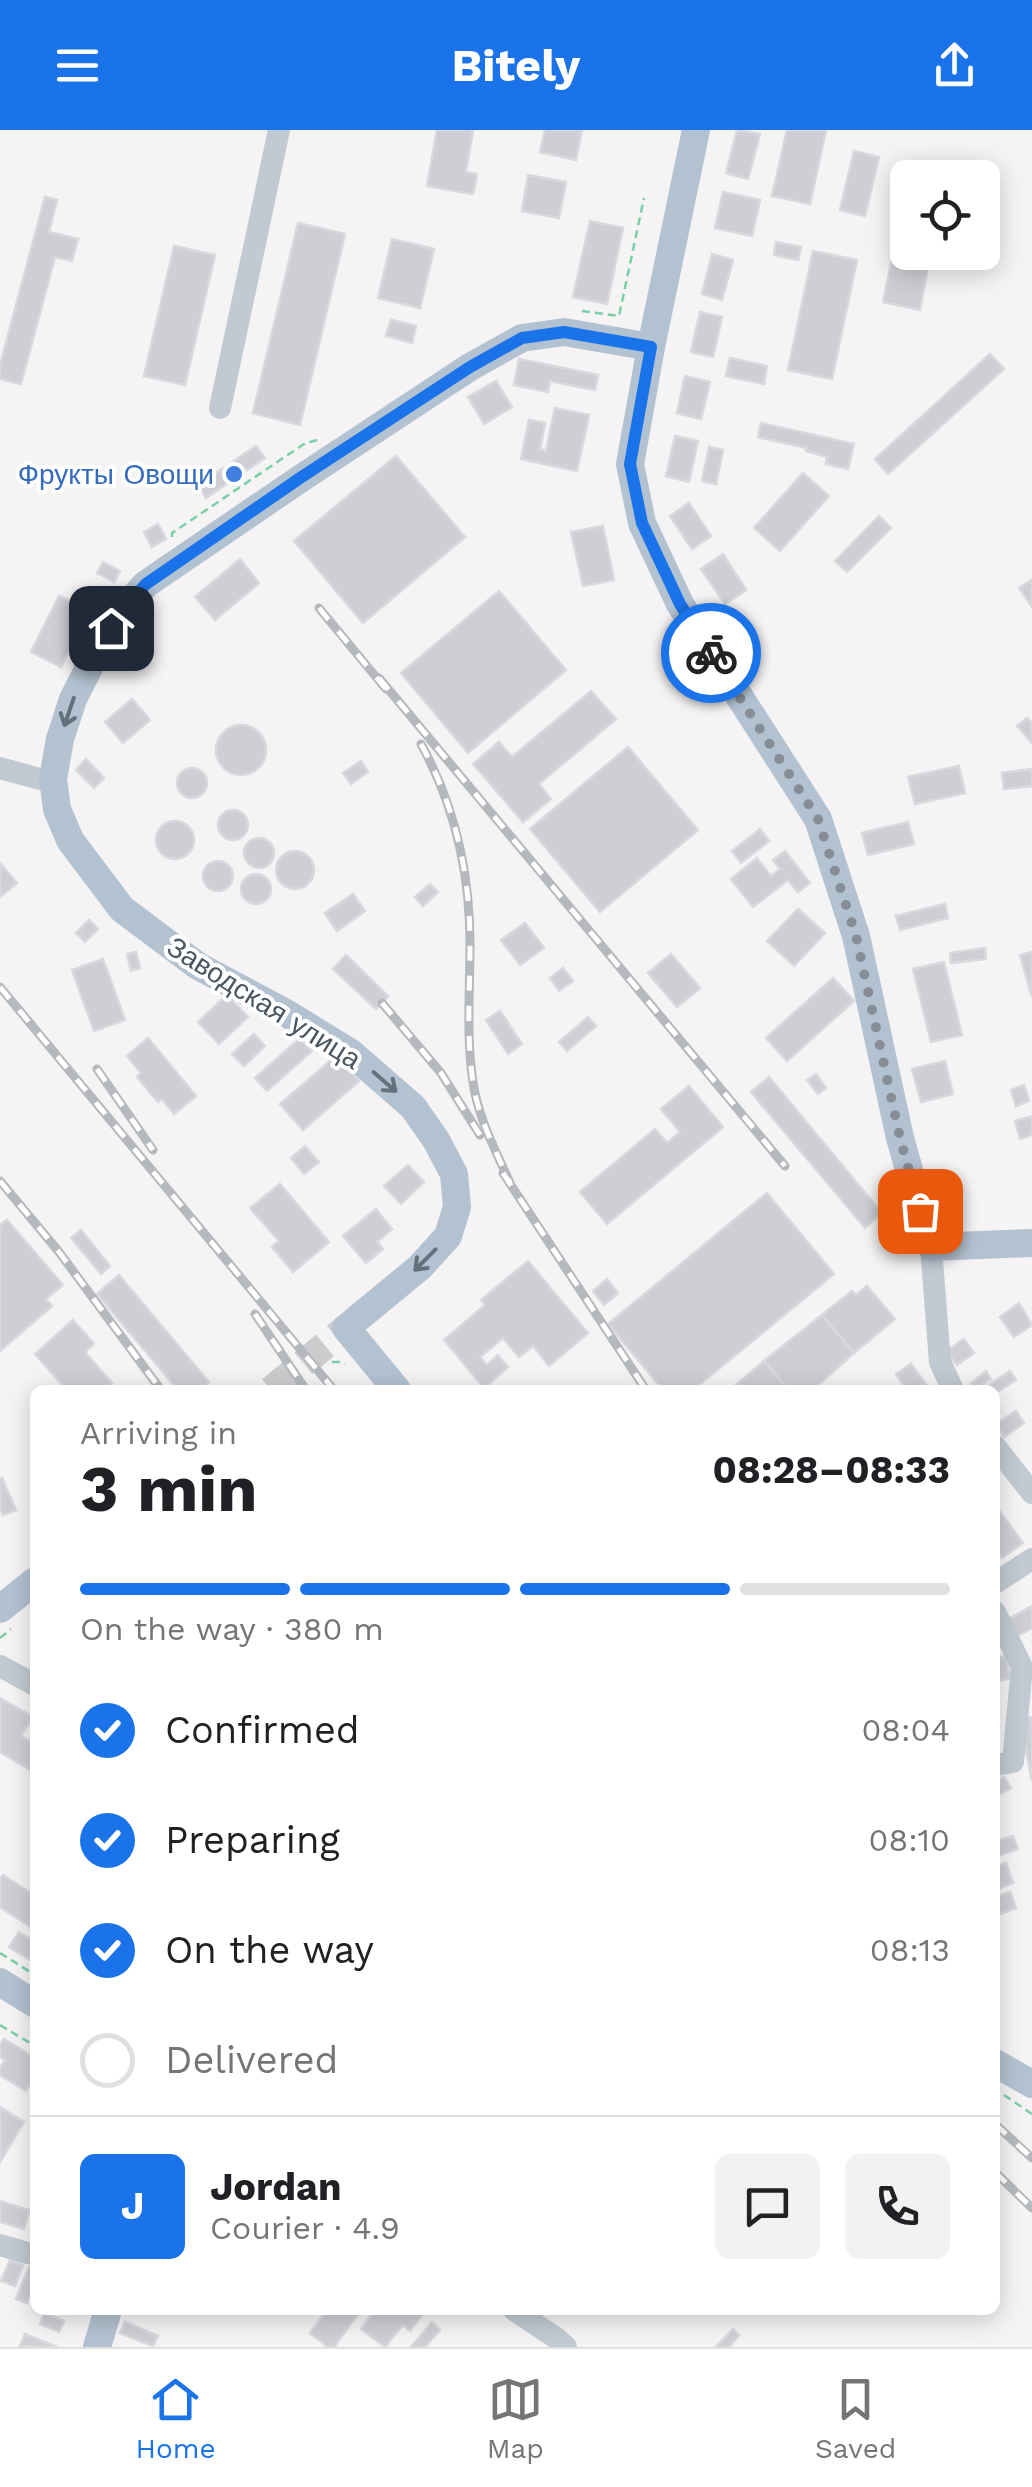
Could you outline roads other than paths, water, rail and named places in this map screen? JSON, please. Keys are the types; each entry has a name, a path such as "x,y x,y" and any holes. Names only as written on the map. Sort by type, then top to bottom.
{"main road":[{"path":"696,130 630,464 642,523 680,604 818,819 856,936 900,1138 931,1247 1032,1242"},
{"name":"Заводская улица","path":"393,1385 346,1328 420,1267 448,1236 457,1207 454,1174 413,1107 351,1053 198,966 122,910 70,840 56,809 53,780 60,739 74,699 123,609 146,584 300,478 470,367 522,338 564,332 651,347"},
{"path":"0,1609 30,1585"},
{"path":"0,1982 30,2001"},
{"path":"1000,2065 1032,2084"},
{"path":"97,2347 107,2315"}],"street":[{"path":"220,408 279,130"},
{"path":"0,768 53,780"},
{"path":"931,1247 940,1362 951,1385"},
{"path":"1000,1452 1032,1492"},
{"path":"1000,1579 1032,1559"},
{"path":"1000,1622 1022,1666 1013,1762 1000,1763"},
{"path":"0,1666 30,1682"},
{"path":"0,2245 30,2254"},
{"path":"522,2315 566,2347"}],"tunnel":[{"path":"277,1385 346,1328"}],"railway":[{"path":"319,608 386,689"},
{"path":"379,678 785,1166"},
{"path":"421,744 443,791 458,841 469,918 473,1082 483,1121 510,1183"},
{"path":"0,987 330,1385"},
{"path":"382,1003 441,1073 480,1135"},
{"path":"97,1069 153,1150"},
{"path":"503,1173 643,1385"},
{"path":"0,1181 59,1252 157,1385"},
{"path":"255,1314 303,1385"},
{"path":"1000,2129 1032,2158"},
{"path":"1000,2177 1032,2208"}],"place":[{"name":"Фрукты Овощи","path":"234,474"}]}
